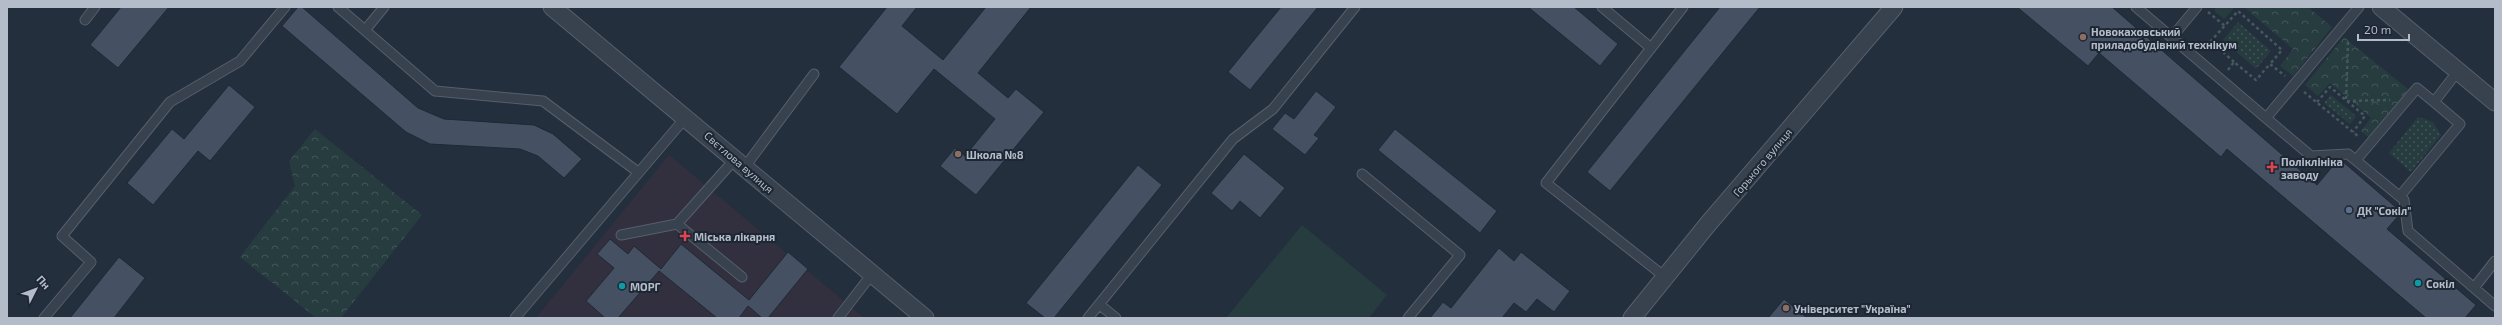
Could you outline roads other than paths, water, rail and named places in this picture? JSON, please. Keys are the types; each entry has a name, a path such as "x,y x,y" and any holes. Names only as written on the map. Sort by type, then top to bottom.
{"street":[{"name":"Свєтлова вулиця","path":"552,7 686,117 739,164 925,318"},
{"name":"Горького вулиця","path":"1632,318 1894,7"},
{"path":"2381,7 2495,102"}],"lane":[{"path":"84,20 95,7"},
{"path":"44,318 91,262 62,236 170,102 240,61 285,7"},
{"path":"338,7 366,29 435,91 543,101 638,172"},
{"path":"366,29 384,7"},
{"path":"1088,318 1233,139 1273,109 1355,7"},
{"path":"1602,7 1651,48"},
{"path":"1665,277 1546,184 1683,7"},
{"path":"2136,7 2311,156 2348,154 2400,196 2404,200 2408,231 2495,306"},
{"path":"2172,37 2197,7"},
{"path":"2266,118 2359,7"},
{"path":"2434,102 2458,71"},
{"path":"621,235 677,224 739,164 814,74"},
{"path":"2356,160 2417,88 2460,124 2400,196"},
{"path":"515,318 686,117"},
{"path":"1362,174 1460,255 1408,318"},
{"path":"677,224 742,277"},
{"path":"2474,288 2495,261"},
{"path":"838,318 872,274"},
{"path":"1100,305 1116,318"}],"place":[{"name":"Новокаховський приладобудівний технікум","path":"2083,37"},
{"name":"Школа №8","path":"958,154"},
{"name":"Поліклініка заводу","path":"2272,167"},
{"name":"ДК \"Сокіл\"","path":"2349,210"},
{"name":"Міська лікарня","path":"685,236"},
{"name":"Сокіл","path":"2418,283"},
{"name":"МОРГ","path":"622,286"},
{"name":"Університет \"Україна\"","path":"1786,308"}]}
